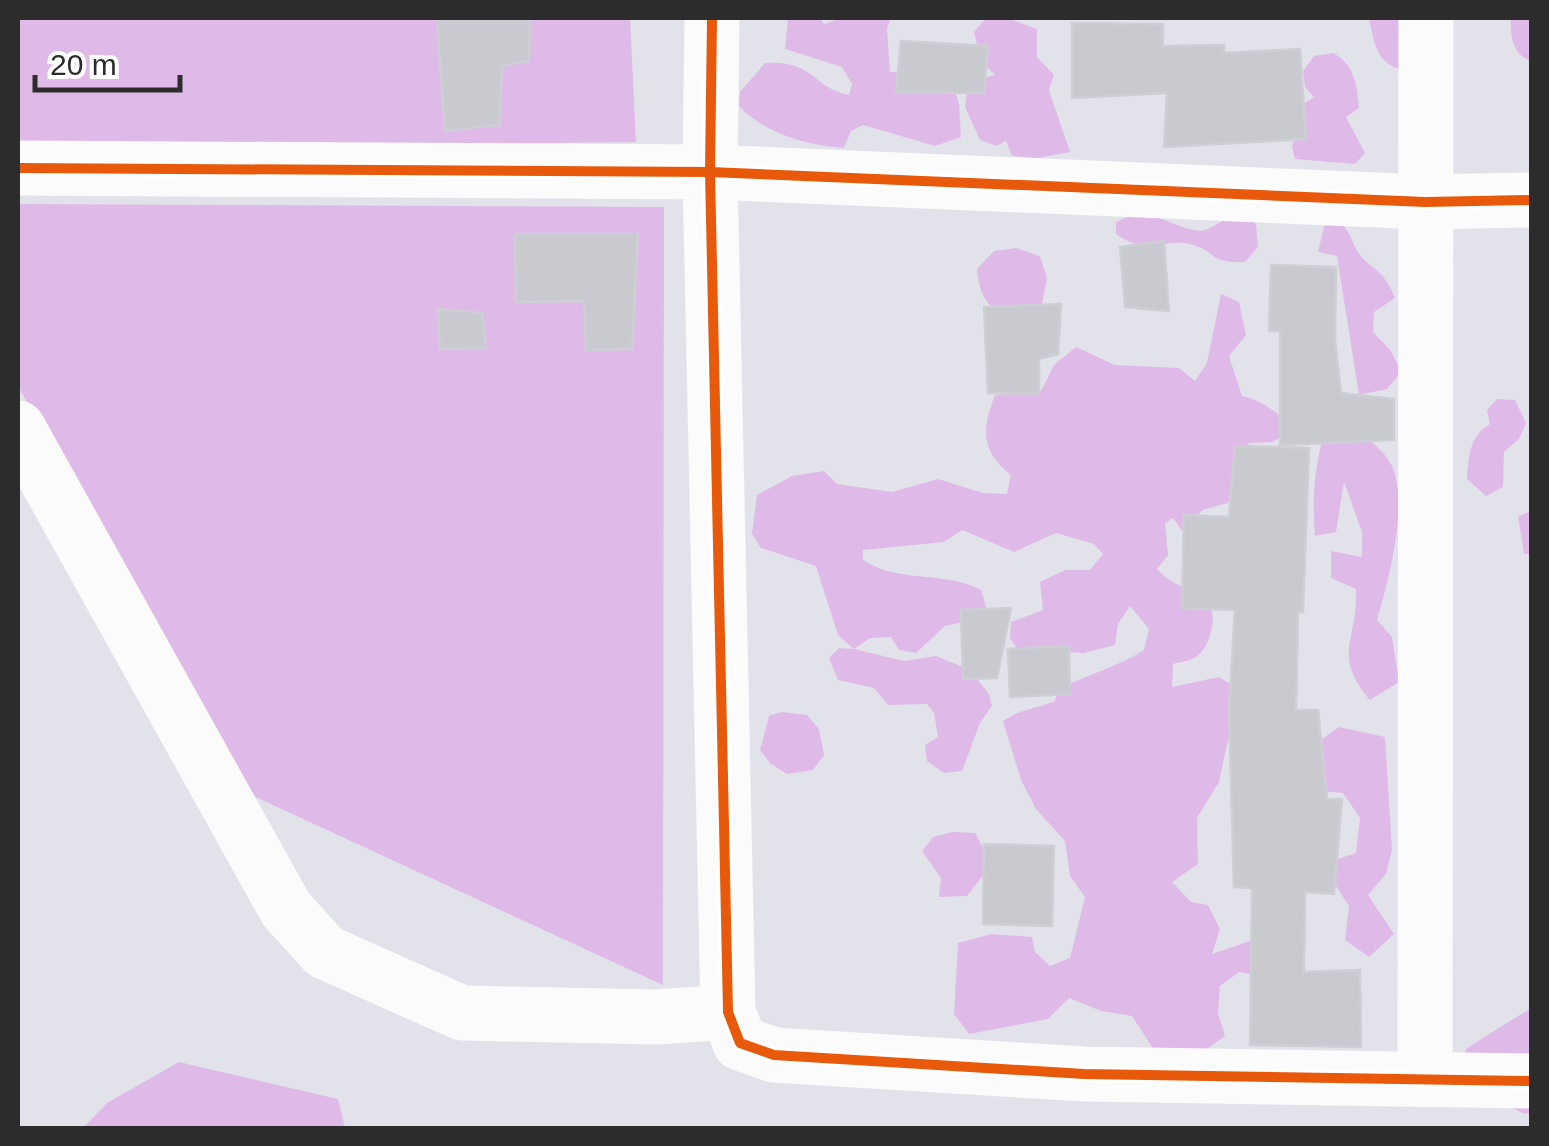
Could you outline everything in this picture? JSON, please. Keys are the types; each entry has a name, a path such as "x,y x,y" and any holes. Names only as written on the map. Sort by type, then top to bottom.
{"street":[{"path":"712,18 710,172 728,1012 740,1042 774,1055 1084,1074 1532,1080"},
{"path":"1425,1080 1426,18"},
{"path":"18,168 710,172 1425,202 1532,200"},
{"path":"18,428 286,910 324,952 462,1014 658,1017 728,1012"}],"shaded area":[{"path":"18,18 630,18 636,142 18,149"},
{"path":"788,18 820,18 824,24 842,18 891,18 887,28 890,72 929,72 951,79 959,104 961,137 935,146 863,125 851,131 844,148 801,141 749,116 739,106 740,92 765,63 794,66 849,95 852,84 842,67 785,49"},
{"path":"986,18 1007,18 1037,29 1037,57 1054,75 1049,90 1070,152 1037,158 1012,156 1006,141 996,146 980,140 965,107 968,82 995,75 981,61 974,32"},
{"path":"1369,18 1418,18 1411,71 1391,66 1380,55"},
{"path":"1511,18 1531,18 1531,61 1513,44"},
{"path":"1333,53 1346,63 1356,84 1359,108 1346,117 1365,153 1355,164 1295,159 1292,147 1302,105 1314,97 1305,87 1303,71 1314,56"},
{"path":"18,204 664,207 663,985 249,794 18,386"},
{"path":"1141,211 1200,231 1243,213 1256,224 1258,247 1245,262 1233,262 1194,245 1138,245 1116,234 1116,222"},
{"path":"1325,222 1343,225 1360,255 1385,279 1395,298 1374,312 1373,332 1391,351 1401,372 1387,389 1359,395 1337,256 1318,252"},
{"path":"1016,248 1040,256 1047,278 1042,304 1017,312 997,310 983,296 977,269 994,251"},
{"path":"1221,294 1239,302 1246,335 1229,356 1242,396 1299,427 1272,442 1249,443 1239,456 1228,503 1203,510 1182,531 1173,518 1165,523 1168,555 1157,569 1171,581 1205,598 1212,611 1212,629 1206,645 1194,658 1173,664 1172,687 1219,677 1245,693 1228,740 1219,782 1197,818 1198,864 1172,882 1191,902 1208,905 1220,929 1212,954 1253,940 1254,975 1239,972 1220,986 1218,1013 1225,1036 1201,1053 1159,1058 1132,1016 1101,1011 1069,998 1048,1019 969,1034 954,1014 958,943 992,934 1032,937 1035,952 1050,966 1070,958 1085,897 1070,876 1065,841 1036,809 1021,780 1003,721 1055,701 1058,689 1144,650 1149,629 1130,606 1118,624 1115,645 1084,653 1017,649 1010,638 1011,622 1043,610 1040,582 1065,570 1090,570 1103,554 1094,544 1056,533 1014,552 962,530 944,542 863,550 863,560 877,567 952,580 981,590 989,616 945,626 916,653 899,650 891,637 870,638 854,649 838,635 816,566 761,548 752,534 757,495 792,476 824,471 837,484 892,492 938,479 983,493 1007,494 1011,475 994,457 986,439 995,395 1041,391 1054,365 1076,347 1115,365 1179,368 1195,381 1207,363"},
{"path":"1497,399 1515,400 1526,423 1519,439 1504,452 1503,487 1486,496 1467,479 1468,462 1474,441 1490,424 1487,410"},
{"path":"1352,425 1388,459 1398,498 1395,542 1377,620 1392,637 1399,682 1370,700 1358,684 1349,659 1356,589 1331,578 1331,551 1362,557 1362,532 1344,482 1336,532 1315,536 1314,523 1316,474 1323,437"},
{"path":"1531,511 1531,554 1524,554 1518,516"},
{"path":"839,648 904,661 936,656 970,670 989,694 992,706 980,723 962,771 944,773 927,761 925,745 938,737 934,713 927,704 888,705 874,688 838,680 829,658"},
{"path":"782,712 807,715 819,729 824,755 813,770 787,774 771,764 760,750 769,716"},
{"path":"1339,727 1385,737 1392,850 1386,874 1368,895 1394,934 1369,957 1345,940 1349,906 1334,883 1335,860 1356,853 1360,818 1343,793 1320,791 1322,739"},
{"path":"953,832 975,833 992,864 967,896 939,897 941,878 922,851 933,837"},
{"path":"1531,1008 1531,1113 1524,1114 1455,1076 1467,1048"},
{"path":"179,1062 338,1099 345,1128 83,1128 107,1103"}],"building":[{"path":"437,18 530,18 529,61 502,66 499,125 445,131"},
{"path":"1072,23 1163,24 1163,46 1224,45 1224,53 1300,49 1306,139 1164,147 1167,93 1072,98"},
{"path":"901,41 988,46 984,93 896,92"},
{"path":"515,234 638,234 632,349 586,350 584,301 516,302"},
{"path":"1164,241 1169,311 1125,307 1120,247"},
{"path":"1271,265 1336,267 1335,340 1341,393 1394,399 1394,440 1280,445 1280,331 1269,331"},
{"path":"1061,304 1058,354 1039,359 1039,394 988,393 984,307"},
{"path":"438,309 482,313 486,348 440,349"},
{"path":"1235,446 1309,448 1296,710 1318,710 1327,799 1342,799 1334,894 1305,892 1304,972 1360,970 1361,1047 1250,1045 1252,888 1234,887 1229,709 1235,610 1182,608 1184,515 1229,517"},
{"path":"1011,608 997,678 963,679 961,610"},
{"path":"1069,646 1070,694 1010,697 1008,649"},
{"path":"984,844 1054,846 1052,926 983,924"}],"cycle path":[{"path":"712,18 710,172 728,1012 740,1043 774,1055 1084,1074 1532,1081"},
{"path":"18,168 710,172 1425,202 1532,200"}]}
